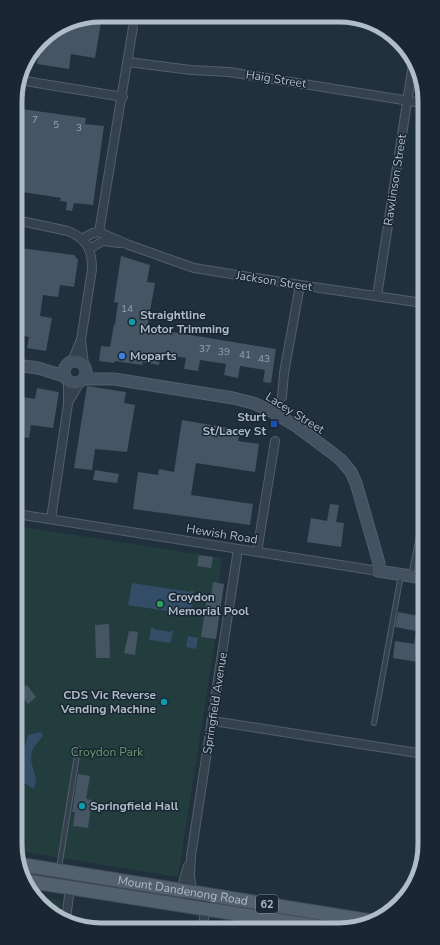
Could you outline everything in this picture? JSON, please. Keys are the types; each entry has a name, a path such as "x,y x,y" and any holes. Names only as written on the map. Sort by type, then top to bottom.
{"main road":[{"name":"Mount Dandenong Road","path":"25,865 188,892 349,922"},
{"path":"70,888 72,873"},
{"name":"Mount Dandenong Road","path":"32,882 294,923"}],"street":[{"path":"100,232 123,98 133,27"},
{"name":"Haig Street","path":"128,62 191,70 229,72 418,102"},
{"name":"Rawlinson Street","path":"377,296 412,71"},
{"path":"25,81 123,98"},
{"path":"22,221 76,234 82,239 89,249 92,258 92,269 81,340 83,374 68,404"},
{"path":"82,239 93,232 100,232 128,245"},
{"path":"89,249 103,240 128,245"},
{"name":"Jackson Street","path":"128,245 194,268 418,302"},
{"path":"282,397 284,373 300,285"},
{"path":"51,519 68,404 67,371 81,340"},
{"path":"22,366 67,371 78,361 83,374"},
{"path":"67,371 74,383 83,374"},
{"name":"Lacey Street","path":"83,374 233,398 253,403 271,411 291,423 341,460 351,472 356,483 379,563 378,571"},
{"path":"257,552 275,441"},
{"name":"Hewish Road","path":"22,515 418,577"},
{"name":"Springfield Avenue","path":"188,892 183,883 191,856 213,721 238,549"},
{"path":"213,721 418,753"},
{"path":"66,915 70,888"},
{"path":"188,892 189,899 254,917"},
{"path":"204,923 205,909"}],"lane":[{"path":"374,723 406,575 418,532"},
{"path":"59,871 78,749"}],"green space":[{"name":"Croydon Park","path":"22,527 222,558 219,583 224,584 178,877 23,852"},
{"path":"41,895 61,902 60,911"}],"water":[{"path":"132,583 191,592 191,590 194,591 190,617 187,616 187,614 128,605"},
{"path":"151,627 153,627 153,629 173,631 171,643 149,640"},
{"path":"188,636 198,638 196,649 186,647"},
{"path":"40,732 43,734 34,747 31,756 36,780 34,789 22,782 22,755 28,735"}],"building":[{"path":"101,22 95,58 71,54 69,69 37,64 39,52 57,35 76,26"},
{"path":"22,109 86,118 85,124 104,126 93,205 74,203 72,211 66,210 67,202 60,201 61,198 22,192"},
{"path":"22,248 74,255 78,260 74,287 60,285 58,297 43,295 40,316 52,318 46,351 27,348 29,337 22,336"},
{"path":"121,256 150,265 147,282 155,283 147,328 276,349 271,383 263,382 265,370 240,366 238,378 224,375 226,364 200,360 198,371 184,369 186,358 161,354 159,365 143,362 142,365 115,361 114,363 99,361 101,346 110,347 114,324 115,325 118,303 114,302"},
{"path":"87,386 126,392 124,403 135,405 127,452 95,449 92,470 74,468"},
{"path":"37,388 59,392 53,428 31,425 29,438 22,437 22,397 35,399"},
{"path":"182,420 240,430 238,441 259,444 255,472 196,463 191,495 253,504 250,525 133,509 138,472 158,475 159,469 174,472"},
{"path":"95,470 119,474 117,483 93,480"},
{"path":"330,504 339,505 336,522 344,523 341,547 307,542 311,518 327,521"},
{"path":"199,555 213,557 211,568 197,566"},
{"path":"213,582 224,584 216,639 201,637 207,597 211,597"},
{"path":"398,612 418,616 418,662 393,658 395,641 414,644 416,631 395,627"},
{"path":"109,624 110,658 96,658 95,625"},
{"path":"129,631 138,632 135,655 124,653"},
{"path":"27,685 36,697 28,704 22,696 22,688"},
{"name":"Springfield Hall","path":"78,774 90,776 86,799 92,800 88,828 73,826 75,812 72,812"}],"place":[{"name":"Straightline Motor Trimming","path":"132,322"},
{"name":"Moparts","path":"122,356"},
{"name":"Sturt St/Lacey St","path":"274,424"},
{"name":"Croydon Memorial Pool","path":"160,604"},
{"name":"CDS Vic Reverse Vending Machine","path":"164,702"},
{"name":"Springfield Hall","path":"82,806"}]}
